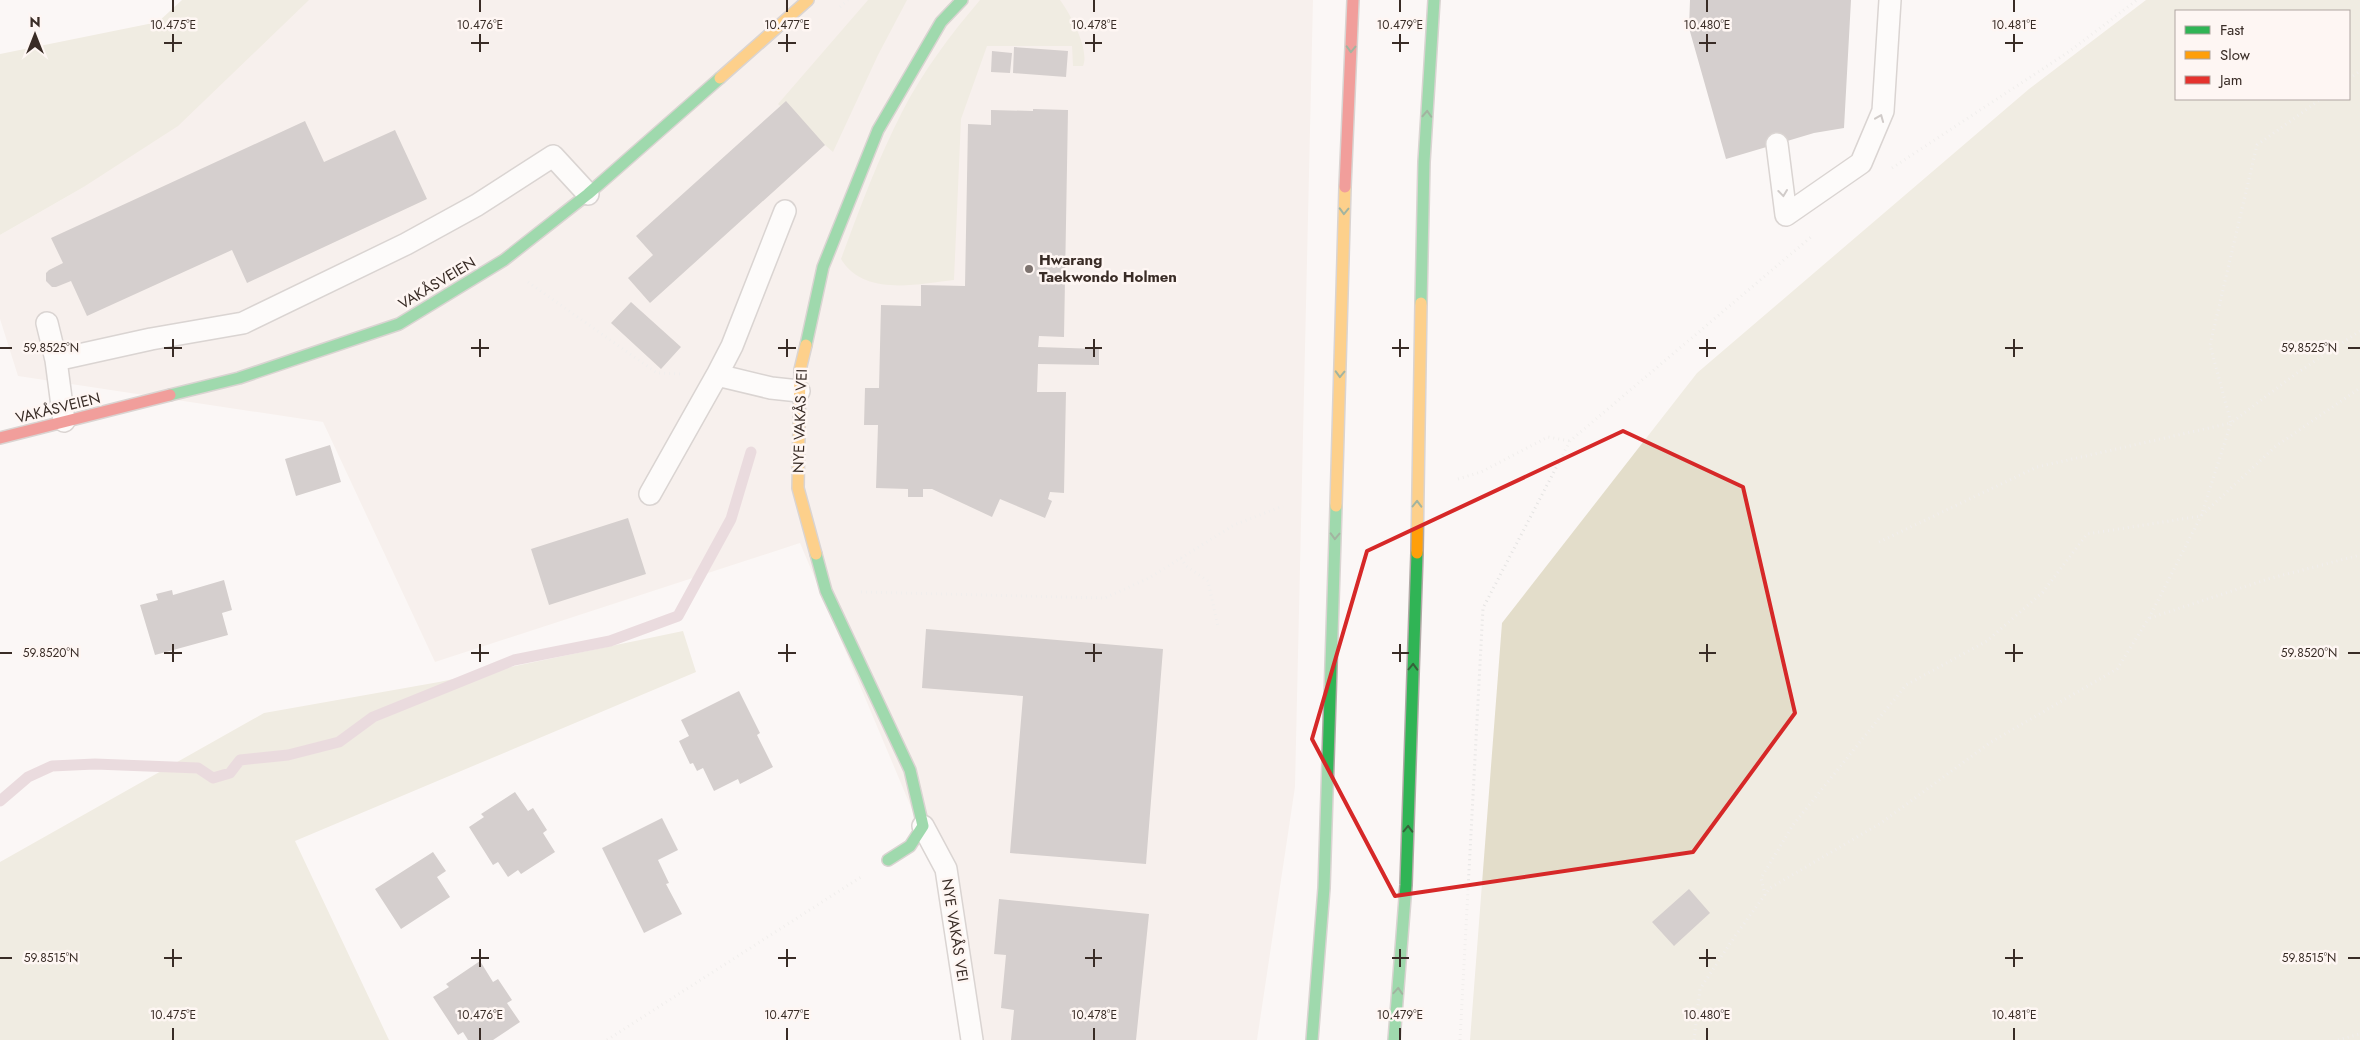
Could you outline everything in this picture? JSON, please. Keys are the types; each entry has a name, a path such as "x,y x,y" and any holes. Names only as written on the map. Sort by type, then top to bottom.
{"main road":[{"name":"VAKÅSVEIEN","path":"0,438 239,378 399,324 504,260 588,194 808,0"},
{"name":"NYE VAKÅS VEI","path":"923,826 910,770 826,591 798,488 799,391 800,370 823,267 878,130 941,22 962,0"},
{"path":"1312,1040 1324,888 1353,0"},
{"path":"1394,1040 1407,875 1415,612 1424,162 1434,0"},
{"path":"888,860 910,846 923,826"}],"lane":[{"path":"1777,144 1786,215 1861,163 1883,111 1890,0"},
{"path":"56,360 151,339 243,323 406,244 476,204 553,156 588,194"},
{"path":"650,494 732,346 785,211"},
{"path":"47,323 56,360 64,421"},
{"path":"717,375 771,388 799,391"},
{"name":"NYE VAKÅS VEI","path":"923,826 946,869 972,1040"}],"path":[{"path":"1889,171 2067,53 2137,0"},
{"path":"1694,1040 1700,990 1735,936 1770,888 1881,823 1991,742 2117,669 2149,618 2201,516 2231,424 2210,345 2257,145 2320,100"},
{"path":"1460,1040 1483,608 1570,441 1813,235"},
{"path":"528,282 657,373 717,375"},
{"path":"1879,542 2036,467 2231,424 2297,373 2360,332"},
{"path":"1765,895 1761,878 1793,825 1906,684 1987,641 2043,592 2086,534 2201,516 2276,446 2360,388"},
{"path":"1458,479 1481,472 1548,437 1570,441"},
{"path":"826,591 1105,598 1150,578 1234,525 1283,506"},
{"path":"2149,618 2268,579 2360,555"},
{"path":"1181,558 1186,566 1208,581 1218,627"},
{"path":"607,1040 888,860"},
{"path":"2338,1040 2360,1034"}],"highlighted area":[{"path":"1623,431 1743,487 1795,713 1693,852 1395,896 1312,739 1367,551"}],"shaded area":[{"path":"182,0 309,0 178,126 82,188 0,235 0,54 158,22"},
{"path":"296,0 1313,0 1295,787 1257,1040 965,1040 937,869 800,543 435,662 323,422 18,376 0,319 0,235 82,188"},
{"path":"868,0 907,0 878,55 833,152 778,104"},
{"path":"980,0 1060,0 1078,32 1084,51 1083,66 1073,66 1072,46 987,46 961,119 954,280 924,284 893,285 863,279 851,271 841,259 877,166 902,112 919,82 948,40"},
{"path":"2146,0 2360,0 2360,1040 1470,1040 1502,623 1697,373 2029,89"},
{"path":"683,631 696,672 295,841 389,1040 0,1040 0,862 264,713 439,682"}],"building":[{"path":"1690,0 1851,0 1844,128 1814,133 1726,159 1689,28"},
{"path":"1014,47 1068,51 1066,77 1013,73"},
{"path":"992,51 1012,53 1010,73 991,72"},
{"path":"786,101 825,145 650,303 628,278 653,255 636,236"},
{"path":"1033,109 1068,110 1064,337 1039,336 1038,347 1099,349 1099,365 1038,364 1037,392 1066,392 1064,493 1050,492 1048,499 1052,501 1045,518 1000,499 992,517 932,489 923,489 923,497 908,497 908,489 876,488 878,425 864,425 865,388 879,388 881,305 921,306 921,285 965,286 968,124 991,125 991,110 1033,111"},
{"path":"305,121 324,162 395,130 427,199 247,283 232,250 87,316 71,281 52,287 46,281 46,273 63,263 51,238"},
{"path":"631,302 681,347 661,369 611,323"},
{"path":"330,445 341,482 296,496 285,459"},
{"path":"628,518 646,574 549,605 531,549"},
{"path":"224,580 232,610 222,613 228,635 155,655 140,605 158,600 156,594 172,590 173,595"},
{"path":"926,629 1163,649 1146,864 1010,853 1023,696 922,688"},
{"path":"739,691 760,733 757,735 773,767 740,784 738,779 714,791 703,768 697,771 693,763 690,764 679,741 689,736 681,720"},
{"path":"515,792 528,811 533,808 547,830 543,833 555,852 521,874 518,870 508,877 498,862 493,865 469,827 484,817 481,814"},
{"path":"662,818 678,850 658,860 669,883 666,884 682,914 644,933 602,848"},
{"path":"433,852 446,871 437,877 450,897 401,929 375,889"},
{"path":"1689,889 1710,913 1674,946 1652,922"},
{"path":"999,899 1149,914 1136,1040 1011,1040 1014,1010 1001,1008 1006,955 994,954"},
{"path":"480,961 493,982 498,979 512,1000 507,1003 520,1022 493,1040 468,1040 463,1032 458,1035 433,997 449,987 446,984"}],"waterway":[{"path":"0,801 28,777 52,766 95,764 198,768 213,778 230,773 240,760 288,755 339,742 373,717 514,660 610,641 678,616 731,519 751,452"}],"traffic: fast":[{"path":"806,345 823,267 878,130 941,22 962,0"},
{"path":"1421,303 1424,162 1434,0"},
{"path":"170,395 239,378 399,324 504,260 588,194 720,78"},
{"path":"1312,1040 1324,888 1336,506"},
{"path":"1394,1040 1406,885 1417,553"},
{"path":"816,554 826,591 910,770 923,826 910,846 888,860"}],"traffic: slow":[{"path":"720,78 808,0"},
{"path":"1336,506 1345,187"},
{"path":"1417,553 1421,303"},
{"path":"806,345 800,370 798,488 816,554"}],"traffic: jam":[{"path":"1345,187 1353,0"},
{"path":"0,438 170,395"}],"place":[{"name":"Hwarang Taekwondo Holmen","path":"1029,269"}]}
